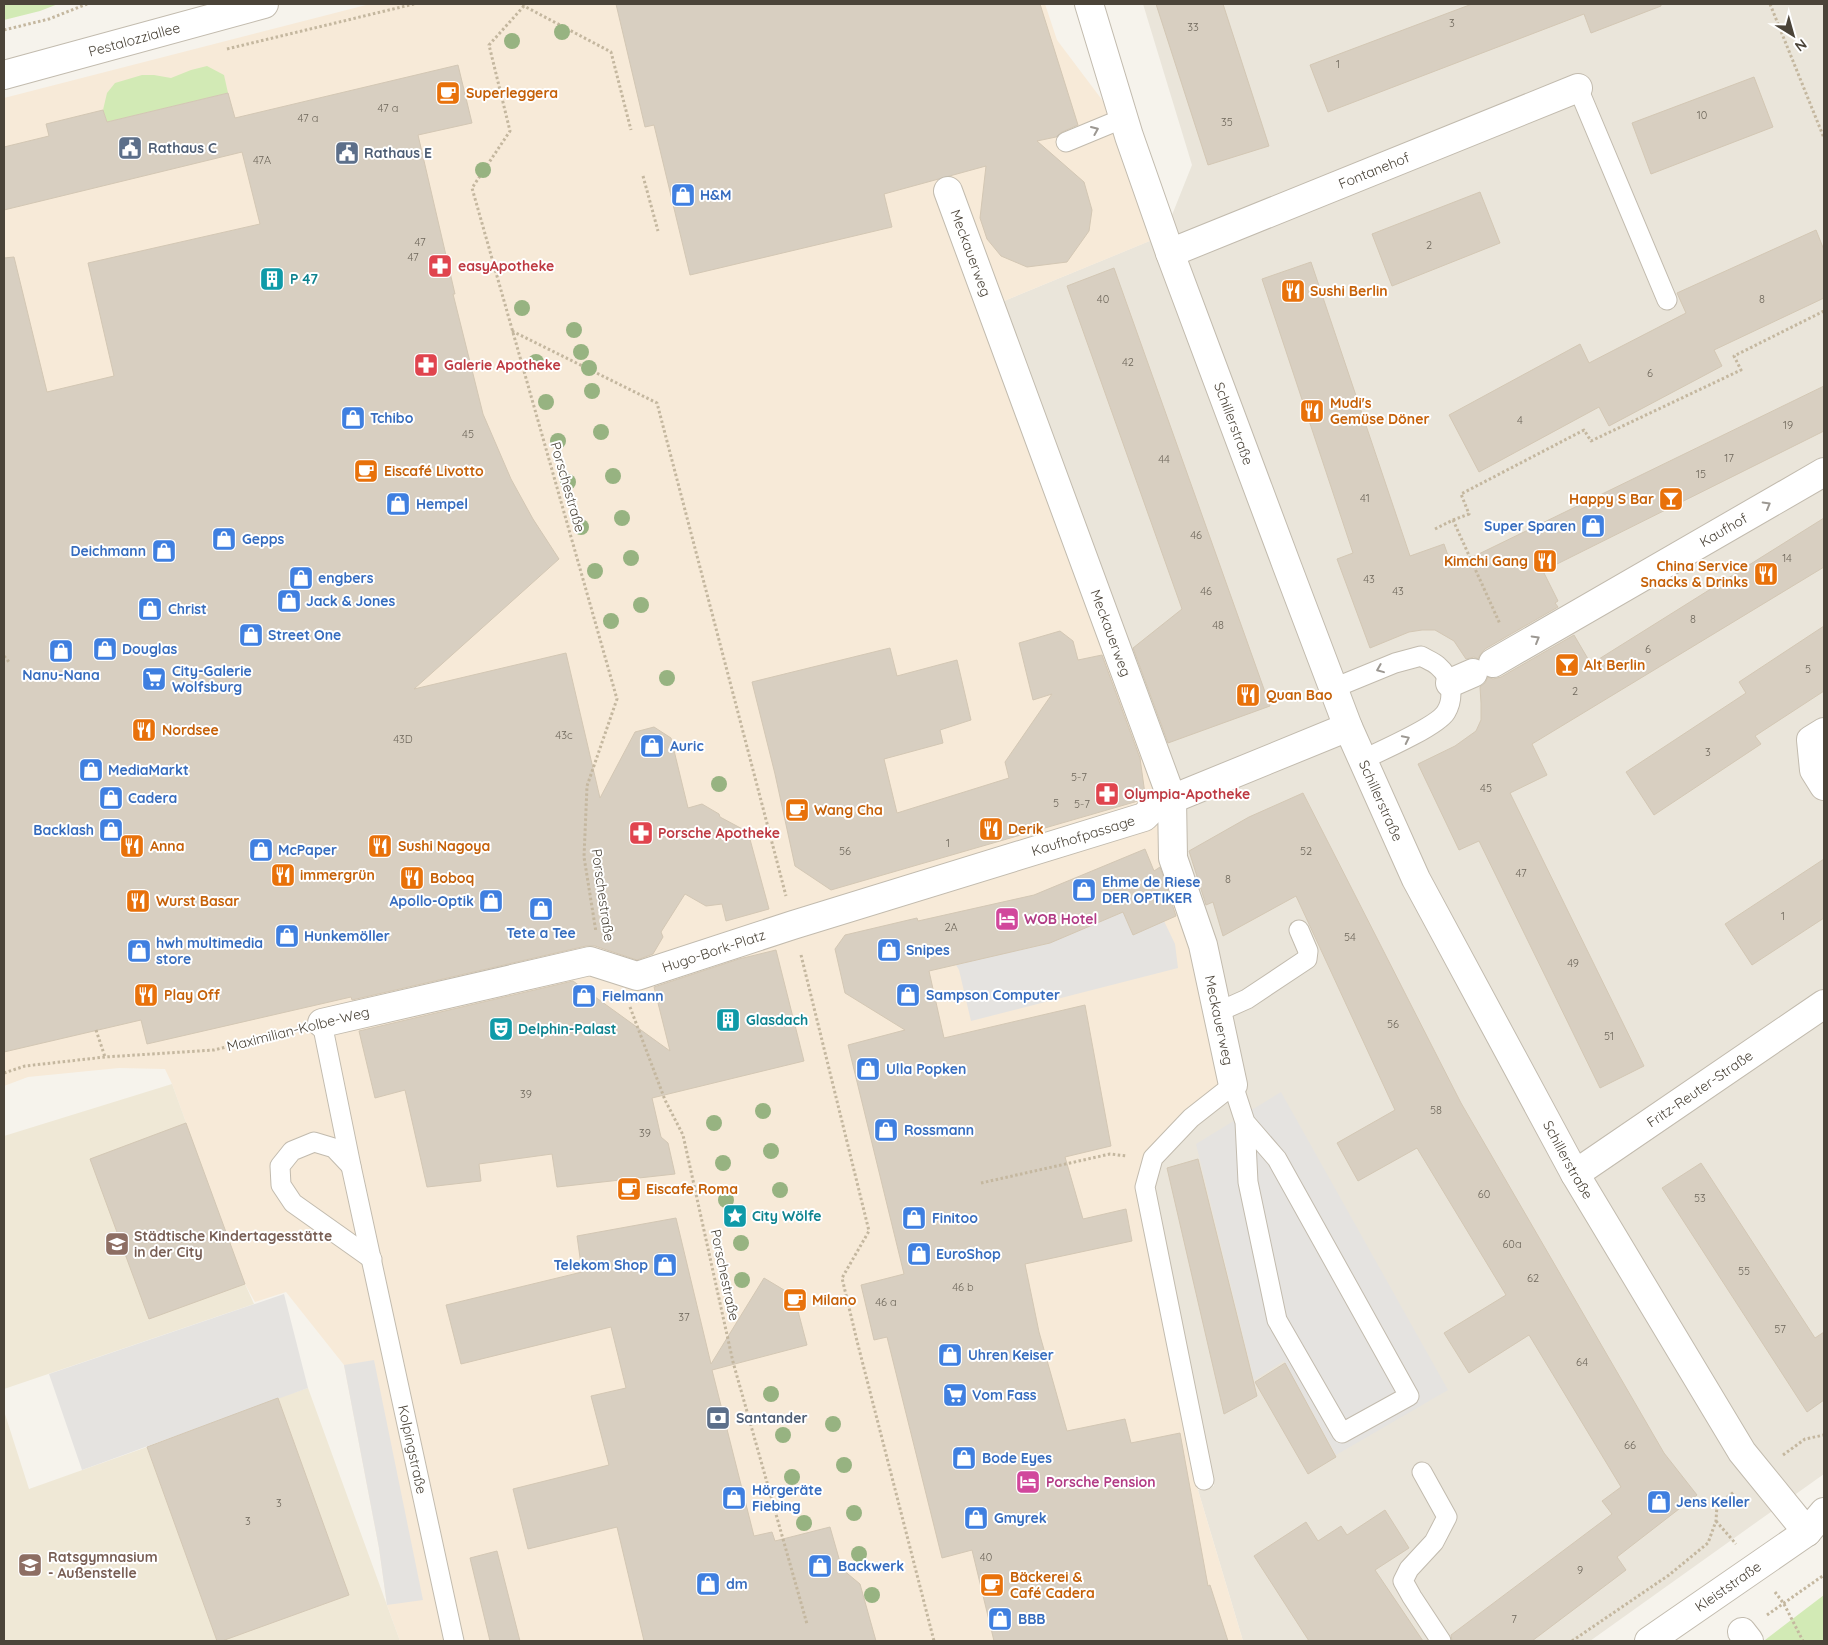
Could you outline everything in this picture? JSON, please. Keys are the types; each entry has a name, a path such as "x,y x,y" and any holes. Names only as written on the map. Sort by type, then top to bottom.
{"street":[{"name":"Pestalozziallee","path":"4,75 264,4"},
{"name":"Schillerstraße","path":"1089,4 1124,118 1170,253 1348,727 1416,878 1575,1174 1742,1452 1758,1473 1819,1523"},
{"name":"Fontanehof","path":"1170,253 1578,88"},
{"name":"Meckauerweg","path":"948,191 1172,799 1173,858 1204,945 1233,1085"},
{"name":"Kaufhof","path":"1482,668 1824,472"},
{"name":"Kaufhofpassage","path":"838,912 1144,817 1158,803 1348,727"},
{"path":"1824,732 1811,740 1814,770 1824,786"},
{"name":"Hugo-Bork-Platz","path":"596,963 637,976 838,912"},
{"name":"Maximilian-Kolbe-Weg","path":"322,1022 596,963"},
{"name":"Fritz-Reuter-Straße","path":"1575,1174 1824,1004"},
{"name":"Kleiststraße","path":"1649,1641 1819,1523"}],"lane":[{"path":"1578,88 1667,300"},
{"path":"1066,142 1124,118"},
{"path":"1334,688 1395,663 1421,656 1438,666 1482,668"},
{"path":"1362,760 1418,733 1446,713 1452,694 1482,668"},
{"path":"1218,1012 1247,999 1307,959 1308,951 1299,930"},
{"name":"Kolpingstraße","path":"322,1022 351,1166 454,1641"},
{"path":"1204,1480 1145,1187 1153,1158 1191,1118 1233,1085 1245,1122 1248,1182 1276,1320 1342,1433 1409,1396 1277,1159 1245,1122"},
{"path":"351,1166 334,1148 314,1142 292,1151 280,1166 281,1185 293,1203 372,1259"},
{"path":"1422,1472 1447,1517 1434,1542 1409,1569 1404,1581 1412,1597 1441,1641"}],"path":[{"path":"4,30 49,19 87,4"},
{"path":"223,50 414,4"},
{"path":"1770,4 1824,138"},
{"name":"Porschestraße","path":"631,130 611,52 524,5 489,45 510,131 472,188 617,699 587,786 584,857 596,963 632,1010 665,1100 683,1135 733,1362 807,1624"},
{"path":"643,176 658,231"},
{"path":"1435,529 1468,514 1461,494 1584,430 1591,441 1741,370 1734,356 1824,311"},
{"path":"1453,520 1482,668"},
{"path":"4,656 9,662"},
{"name":"Maximilian-Kolbe-Weg","path":"4,1073 25,1066 105,1057 214,1050 322,1022"},
{"path":"96,1030 105,1057"},
{"path":"981,1183 1110,1154 1153,1158"},
{"path":"1572,1641 1669,1575 1708,1543 1716,1521 1717,1505 1805,1439 1822,1436 1824,1442"},
{"path":"1746,1637 1784,1604 1824,1575"},
{"path":"1784,1604 1802,1641"}],"shaded area":[{"path":"370,4 1045,4 1057,40 1130,137 1162,236 992,306 1165,801 1226,1082 1140,1186 1198,1490 1243,1641 400,1641 387,1605 379,1548 344,1365 286,1292 255,1302 245,1284 165,1069 119,1068 28,1077 4,1086 4,98"},
{"path":"1143,4 1824,4 1824,1474 1590,1641 1243,1641 1198,1490 1214,1486 1151,1187 992,306 1164,235 1192,165"},
{"path":"1123,912 1133,935 1164,921 1175,944 1178,968 971,1021 959,970 956,965 1050,943"},
{"name":"Städtische Kindertagesstätte in der City","path":"172,1084 254,1304 4,1389 4,1136"},
{"path":"1281,1092 1448,1390 1336,1455 1284,1361 1254,1380 1196,1144"},
{"path":"284,1294 308,1388 82,1470 49,1374"},
{"path":"374,1360 423,1600 387,1605 379,1548 344,1365"},
{"path":"308,1388 400,1641 222,1641 349,1595 278,1398"},
{"path":"4,1411 29,1489 147,1447 217,1641 4,1641"}],"green space":[{"path":"4,4 58,4 40,11 4,20"},
{"path":"207,66 224,75 228,93 107,122 103,110 107,93 115,83 142,75 171,78"},
{"path":"1824,1595 1824,1641 1765,1640"}],"building":[{"path":"616,4 1040,4 1078,125 1062,132 1056,137 1037,141 1084,182 1092,210 1089,231 1067,262 1027,267 1001,256 987,239 980,218 986,166 884,194 892,227 690,275 654,125 645,127"},
{"path":"1156,4 1223,4 1269,146 1208,165"},
{"path":"1472,4 1661,4 1661,6 1591,33 1584,14 1328,112 1310,65"},
{"name":"City-Galerie Wolfsburg","path":"458,65 472,123 418,135 455,294 453,294 483,414 511,479 533,519 559,559 414,689 566,653 600,798 635,732 654,727 671,738 688,808 702,804 719,814 720,817 748,832 769,909 726,921 722,904 706,906 685,894 661,932 663,937 653,954 637,960 595,946 586,946 352,1000 351,997 147,1044 141,1020 4,1052 4,258 14,257 47,392 114,376 88,263 260,224 242,152 4,210 4,147 49,136 46,124 103,110 107,122 228,93 235,118"},
{"path":"1754,77 1773,127 1651,174 1632,123"},
{"path":"1480,192 1500,243 1392,286 1372,234"},
{"path":"1816,230 1824,250 1824,298 1714,350 1722,366 1609,426 1599,407 1479,472 1449,415 1580,344 1589,363 1686,313 1677,293"},
{"path":"1311,262 1410,556 1444,544 1452,567 1824,386 1824,431 1543,571 1558,601 1555,603 1558,607 1485,649 1478,659 1474,657 1466,659 1454,641 1435,630 1409,632 1370,648 1337,559 1353,553 1262,279"},
{"path":"1114,268 1270,706 1168,743 1133,648 1182,609 1067,286"},
{"path":"1824,518 1824,567 1532,744 1547,775 1510,793 1644,1066 1600,1088 1479,841 1459,850 1418,764 1455,746 1476,731 1481,720 1480,687 1488,677 1493,679 1501,677 1574,635 1591,664"},
{"path":"1824,626 1824,691 1755,736 1761,744 1654,815 1626,772 1746,693 1739,682"},
{"path":"1060,631 1073,641 1078,660 1102,655 1140,758 1145,794 1138,801 831,890 795,866 752,682 890,648 897,676 957,660 971,720 940,730 943,743 884,759 897,813 1009,778 1005,762 1052,694 1033,700 1019,643"},
{"path":"1303,793 1461,1103 1664,1453 1697,1495 1617,1557 1626,1570 1532,1641 1452,1641 1451,1635 1612,1514 1602,1501 1621,1487 1529,1335 1469,1373 1444,1333 1506,1295 1417,1148 1358,1181 1337,1143 1395,1110 1296,896 1223,936 1213,902 1206,905 1189,851 1249,817"},
{"path":"1145,849 1154,871 1160,867 1176,916 1133,935 1123,912 1050,943 929,971 944,1038 1085,1005 1111,1146 1065,1157 1083,1219 1126,1209 1132,1241 1025,1264 1039,1332 1067,1431 1125,1419 1131,1443 1180,1433 1208,1586 1210,1585 1228,1641 994,1641 972,1550 942,1558 887,1337 874,1340 861,1285 904,1274 848,1045 905,1030 845,993 835,949 845,935 917,918 918,921 1034,895"},
{"path":"1824,859 1824,918 1752,965 1725,924"},
{"path":"776,950 804,1061 652,1098 661,1137 668,1143 675,1174 557,1187 552,1154 479,1164 481,1181 427,1187 405,1090 375,1098 359,1031 573,981 670,1051 654,987 739,959"},
{"name":"Städtische Kindertagesstätte in der City","path":"186,1123 245,1284 149,1319 90,1159"},
{"path":"1198,1159 1257,1396 1224,1414 1167,1168"},
{"path":"1701,1163 1815,1338 1824,1332 1824,1400 1807,1412 1662,1188"},
{"path":"676,1218 711,1364 764,1278 794,1296 807,1345 712,1370 754,1536 772,1532 775,1541 830,1527 842,1569 860,1584 876,1641 644,1641 617,1527 528,1549 513,1489 609,1465 591,1396 626,1388 611,1327 461,1364 446,1305 582,1272 577,1236"},
{"path":"1285,1363 1336,1457 1308,1474 1255,1382"},
{"path":"278,1398 349,1595 222,1641 217,1641 147,1447"},
{"path":"1385,1510 1409,1548 1375,1570 1423,1641 1309,1641 1254,1556 1306,1522 1318,1541 1341,1526 1347,1535"},
{"path":"497,1551 520,1641 490,1641 470,1558"}],"place":[{"name":"Superleggera","path":"448,93"},
{"name":"Rathaus C","path":"130,148"},
{"name":"Rathaus E","path":"347,153"},
{"name":"H&M","path":"683,195"},
{"name":"easyApotheke","path":"440,266"},
{"name":"P 47","path":"272,279"},
{"name":"Sushi Berlin","path":"1293,291"},
{"name":"Galerie Apotheke","path":"426,365"},
{"name":"Mudi's Gemüse Döner","path":"1312,411"},
{"name":"Tchibo","path":"353,418"},
{"name":"Eiscafé Livotto","path":"366,471"},
{"name":"Happy S Bar","path":"1671,499"},
{"name":"Hempel","path":"398,504"},
{"name":"Super Sparen","path":"1593,526"},
{"name":"Gepps","path":"224,539"},
{"name":"Deichmann","path":"164,551"},
{"name":"Kimchi Gang","path":"1545,561"},
{"name":"China Service Snacks & Drinks","path":"1766,574"},
{"name":"engbers","path":"301,578"},
{"name":"Jack & Jones","path":"289,601"},
{"name":"Christ","path":"150,609"},
{"name":"Street One","path":"251,635"},
{"name":"Douglas","path":"105,649"},
{"name":"Nanu-Nana","path":"61,651"},
{"name":"Alt Berlin","path":"1567,665"},
{"name":"City-Galerie Wolfsburg","path":"154,679"},
{"name":"Quan Bao","path":"1248,695"},
{"name":"Nordsee","path":"144,730"},
{"name":"Auric","path":"652,746"},
{"name":"MediaMarkt","path":"91,770"},
{"name":"Olympia-Apotheke","path":"1107,794"},
{"name":"Cadera","path":"111,798"},
{"name":"Wang Cha","path":"797,810"},
{"name":"Derik","path":"991,829"},
{"name":"Backlash","path":"111,830"},
{"name":"Porsche Apotheke","path":"641,833"},
{"name":"Anna","path":"132,846"},
{"name":"Sushi Nagoya","path":"380,846"},
{"name":"McPaper","path":"261,850"},
{"name":"immergrün","path":"283,875"},
{"name":"Boboq","path":"412,878"},
{"name":"Ehme de Riese DER OPTIKER","path":"1084,890"},
{"name":"Wurst Basar","path":"138,901"},
{"name":"Apollo-Optik","path":"491,901"},
{"name":"Tete a Tee","path":"541,909"},
{"name":"WOB Hotel","path":"1007,919"},
{"name":"Hunkemöller","path":"287,936"},
{"name":"Snipes","path":"889,950"},
{"name":"hwh multimedia store","path":"139,951"},
{"name":"Play Off","path":"146,995"},
{"name":"Sampson Computer","path":"908,995"},
{"name":"Fielmann","path":"584,996"},
{"name":"Glasdach","path":"728,1020"},
{"name":"Delphin-Palast","path":"501,1029"},
{"name":"Ulla Popken","path":"868,1069"},
{"name":"Rossmann","path":"886,1130"},
{"name":"Eiscafe Roma","path":"629,1189"},
{"name":"City Wölfe","path":"735,1216"},
{"name":"Finitoo","path":"914,1218"},
{"name":"Städtische Kindertagesstätte in der City","path":"117,1244"},
{"name":"EuroShop","path":"919,1254"},
{"name":"Telekom Shop","path":"665,1265"},
{"name":"Milano","path":"795,1300"},
{"name":"Uhren Keiser","path":"950,1355"},
{"name":"Vom Fass","path":"955,1395"},
{"name":"Santander","path":"718,1418"},
{"name":"Bode Eyes","path":"964,1458"},
{"name":"Porsche Pension","path":"1028,1482"},
{"name":"Hörgeräte Fiebing","path":"734,1498"},
{"name":"Jens Keller","path":"1659,1502"},
{"name":"Gmyrek","path":"976,1518"},
{"name":"Ratsgymnasium - Außenstelle","path":"30,1565"},
{"name":"Backwerk","path":"820,1566"},
{"name":"dm","path":"708,1584"},
{"name":"Bäckerei & Café Cadera","path":"992,1585"},
{"name":"BBB","path":"1000,1619"}]}
